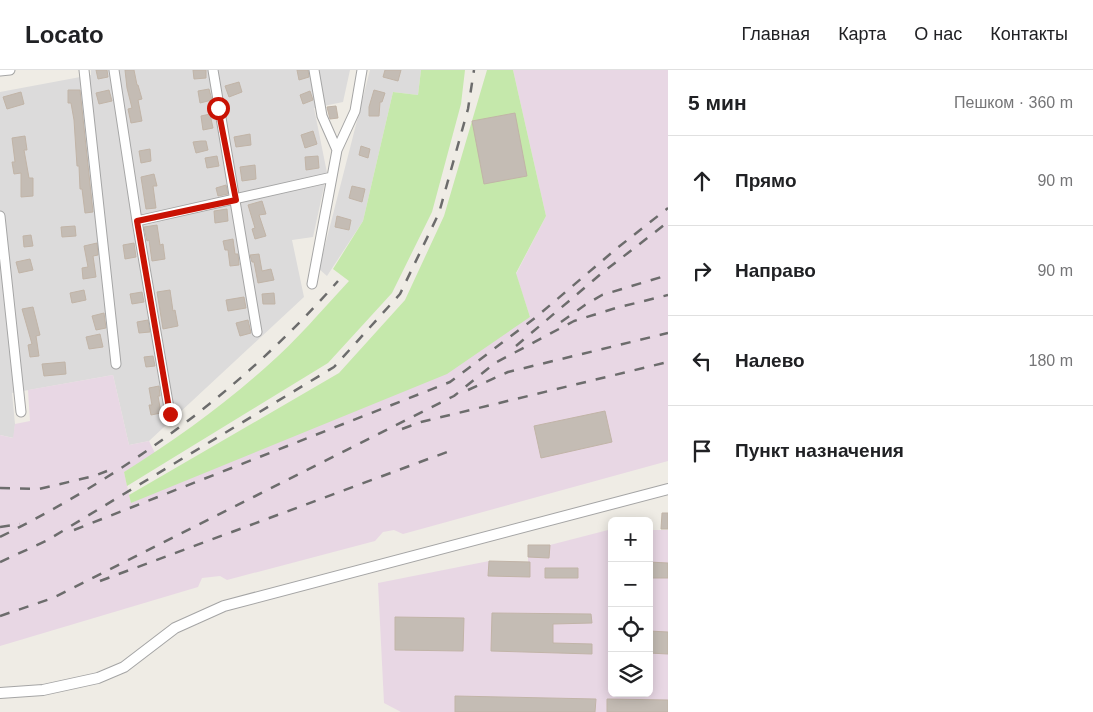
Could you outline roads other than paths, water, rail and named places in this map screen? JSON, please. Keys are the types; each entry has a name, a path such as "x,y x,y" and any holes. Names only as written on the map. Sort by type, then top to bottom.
{"street":[{"path":"0,72 10,70"},
{"path":"84,70 116,364"},
{"path":"114,70 137,221 170,414"},
{"path":"213,70 257,332"},
{"path":"314,70 322,116 337,150"},
{"path":"312,284 337,150 355,111 362,70"},
{"path":"137,221 332,177"},
{"path":"0,216 21,412"},
{"path":"0,693 43,690 98,678 124,667 175,628 224,606 668,489"}],"railway":[{"path":"0,562 46,541 334,367 400,294 439,213 468,109 474,70"},
{"path":"74,530 450,382 535,318 616,249 668,208"},
{"path":"516,346 602,273 668,222"},
{"path":"561,322 602,295 668,275"},
{"path":"0,537 94,485 182,426 263,358 338,281"},
{"path":"0,616 53,598 454,396 495,363 574,321 668,295"},
{"path":"468,390 508,372 668,333"},
{"path":"402,429 421,422 668,362"},
{"path":"100,581 447,452"},
{"path":"0,488 39,489 94,476 107,471"},
{"path":"0,527 20,524"}]}
